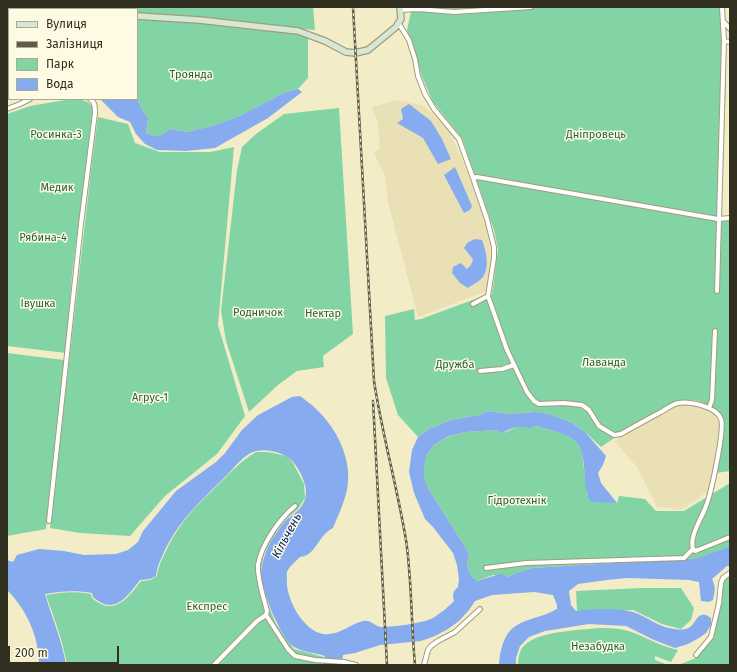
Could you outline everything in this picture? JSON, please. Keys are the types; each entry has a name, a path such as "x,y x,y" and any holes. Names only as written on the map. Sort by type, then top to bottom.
{"street":[{"path":"138,16 199,20 298,31 325,41 350,53 368,50 399,24 400,9 454,12 531,7"},
{"path":"717,291 724,42 722,7"},
{"path":"723,21 730,29"},
{"path":"399,24 409,40 415,59 418,76 425,94 434,109 459,139 474,178 494,247 494,258 488,296 507,350 527,392 534,402 539,404 564,403 582,405 589,410 599,426 608,433 614,435 621,434 675,404 686,402 709,408 719,415 722,421 720,441 706,505 697,525 691,545 692,549 684,558 526,563 486,568"},
{"path":"724,42 730,42"},
{"path":"7,109 28,100"},
{"path":"49,521 80,231 95,113 95,104 91,100"},
{"path":"474,178 477,177 531,186 718,219 730,218"},
{"path":"473,304 488,296"},
{"path":"709,408 712,400 714,331"},
{"path":"480,371 502,369 514,365"},
{"path":"295,506 288,512 270,536 263,549 258,566 267,611 266,615 295,656 319,661 344,662 356,665"},
{"path":"692,549 695,551 730,537"},
{"path":"696,655 711,638 719,603 721,583 723,578 730,573"},
{"path":"424,665 428,650 431,646 455,632 480,610"},
{"path":"214,665 257,621 266,615"}],"shaded area":[{"path":"395,100 423,105 449,130 485,219 490,244 491,270 487,291 418,317 388,202 385,176 374,153 380,149 378,123 372,107"},
{"path":"689,404 713,412 718,415 720,420 718,441 708,491 682,510 657,507 637,467 614,441 679,405"}],"green space":[{"path":"7,7 313,7 315,30 138,14 138,8 8,8 7,12"},
{"name":"Дніпровець","path":"412,7 722,7 725,10 726,81 721,219 730,219 730,471 716,473 724,424 721,414 710,406 693,400 678,402 656,412 601,447 585,432 570,422 549,414 536,412 508,414 489,411 479,415 451,420 427,430 418,437 398,415 386,378 385,316 414,309 415,320 421,319 486,295 492,295 498,249 494,230 462,138 433,102 422,77 407,30"},
{"name":"Троянда","path":"138,15 308,34 308,78 298,89 286,92 237,117 215,125 187,132 170,129 159,136 146,133 148,118 138,100"},
{"path":"7,37 8,82 7,82"},
{"path":"65,100 83,100 89,103 93,108 72,275 66,353 7,346 7,114 30,106"},
{"path":"339,108 353,334 324,355 324,367 297,371 278,385 249,412 226,341 221,311 237,170 242,147 256,134 284,114"},
{"name":"Агрус-1","path":"98,117 128,124 135,143 160,152 210,152 234,147 218,325 245,416 217,454 165,496 130,536 80,533 50,528"},
{"path":"7,353 64,360 46,529 7,536"},
{"name":"Гідротехнік","path":"519,426 525,426 529,429 534,426 559,432 571,437 577,442 582,453 587,495 617,503 619,496 645,499 656,511 684,511 730,483 730,546 700,558 532,568 508,577 493,575 477,581 471,576 467,565 469,555 464,545 429,490 424,478 424,467 427,454 434,445 450,436 466,432 497,430 501,434"},
{"name":"Експрес","path":"256,452 268,452 287,456 293,463 304,484 305,498 298,509 284,521 270,542 264,554 260,574 267,602 276,624 294,649 324,657 321,665 67,665 61,638 46,595 80,592 91,594 92,598 107,606 113,606 120,603 131,594 141,581 150,580 157,576 159,566 171,540 183,522 233,470"},
{"path":"730,574 730,665 678,665 696,658 712,640 725,578"},
{"path":"681,588 694,608 691,620 681,629 662,624 633,610 577,611 576,591"},
{"name":"Незабудка","path":"614,628 627,631 678,650 671,662 655,656 655,660 668,665 518,665 519,656 522,649 529,642 537,638 559,632"}],"water":[{"path":"298,89 302,92 268,118 215,148 186,151 157,150 145,144 136,134 130,122 118,117 101,100 138,100 148,118 146,133 153,136 159,136 170,129 187,132 215,125 237,117 286,92"},
{"path":"409,104 431,121 442,139 451,159 438,164 423,138 397,123 403,119 401,109"},
{"path":"455,167 472,206 470,210 464,213 444,175"},
{"path":"475,239 482,240 487,263 483,277 468,288 460,283 452,273 453,267 461,263 467,269 471,265 473,259 464,248 467,243"},
{"name":"Кільчень","path":"300,396 315,408 330,425 342,445 348,467 347,490 343,505 333,528 324,535 310,553 300,557 287,572 287,586 292,604 302,620 316,632 323,634 334,633 363,621 371,622 382,627 423,622 436,616 454,601 453,593 458,587 459,579 457,565 453,553 425,519 414,493 409,472 412,450 418,437 427,430 451,420 479,415 489,411 508,414 536,412 549,414 570,422 585,432 606,456 598,473 601,483 617,503 591,502 586,492 582,453 575,441 561,433 535,426 529,429 526,427 515,427 501,434 497,430 466,432 449,436 434,445 427,454 424,467 424,478 429,490 469,555 467,565 471,576 477,581 500,574 508,577 532,568 699,558 730,546 730,566 727,566 712,579 715,592 713,600 709,602 701,601 699,582 689,580 627,578 578,584 569,591 571,605 576,611 599,609 624,610 638,614 665,627 680,630 690,627 700,615 703,614 711,618 711,625 706,633 699,638 688,644 675,648 654,640 626,626 589,624 545,631 529,637 520,646 516,658 516,665 499,665 500,653 506,636 510,631 522,622 557,609 557,605 553,595 534,592 492,595 475,601 459,621 435,636 421,641 380,645 355,653 343,655 342,665 322,665 325,656 296,648 284,636 273,614 264,590 261,573 267,548 279,528 302,506 306,495 306,490 302,475 291,459 277,452 261,450 243,458 200,502 177,529 171,539 159,563 156,576 150,579 140,580 120,602 107,605 93,597 92,593 80,591 45,594 66,665 39,665 37,644 30,624 20,606 7,590 7,560 13,562 17,555 39,549 64,551 84,555 116,554 128,550 138,542 143,531 176,491 216,462 225,453 242,430 258,415 292,397"}],"railway":[{"path":"353,7 374,381 406,540 415,665"},
{"path":"373,401 387,665"}],"park label":[{"name":"Росинка-3","path":"56,135"},
{"name":"Медик","path":"57,188"},
{"name":"Рябина-4","path":"43,238"},
{"name":"Івушка","path":"38,304"},
{"name":"Родничок","path":"258,313"},
{"name":"Нектар","path":"323,314"},
{"name":"Лаванда","path":"604,363"},
{"name":"Дружба","path":"455,365"}]}
